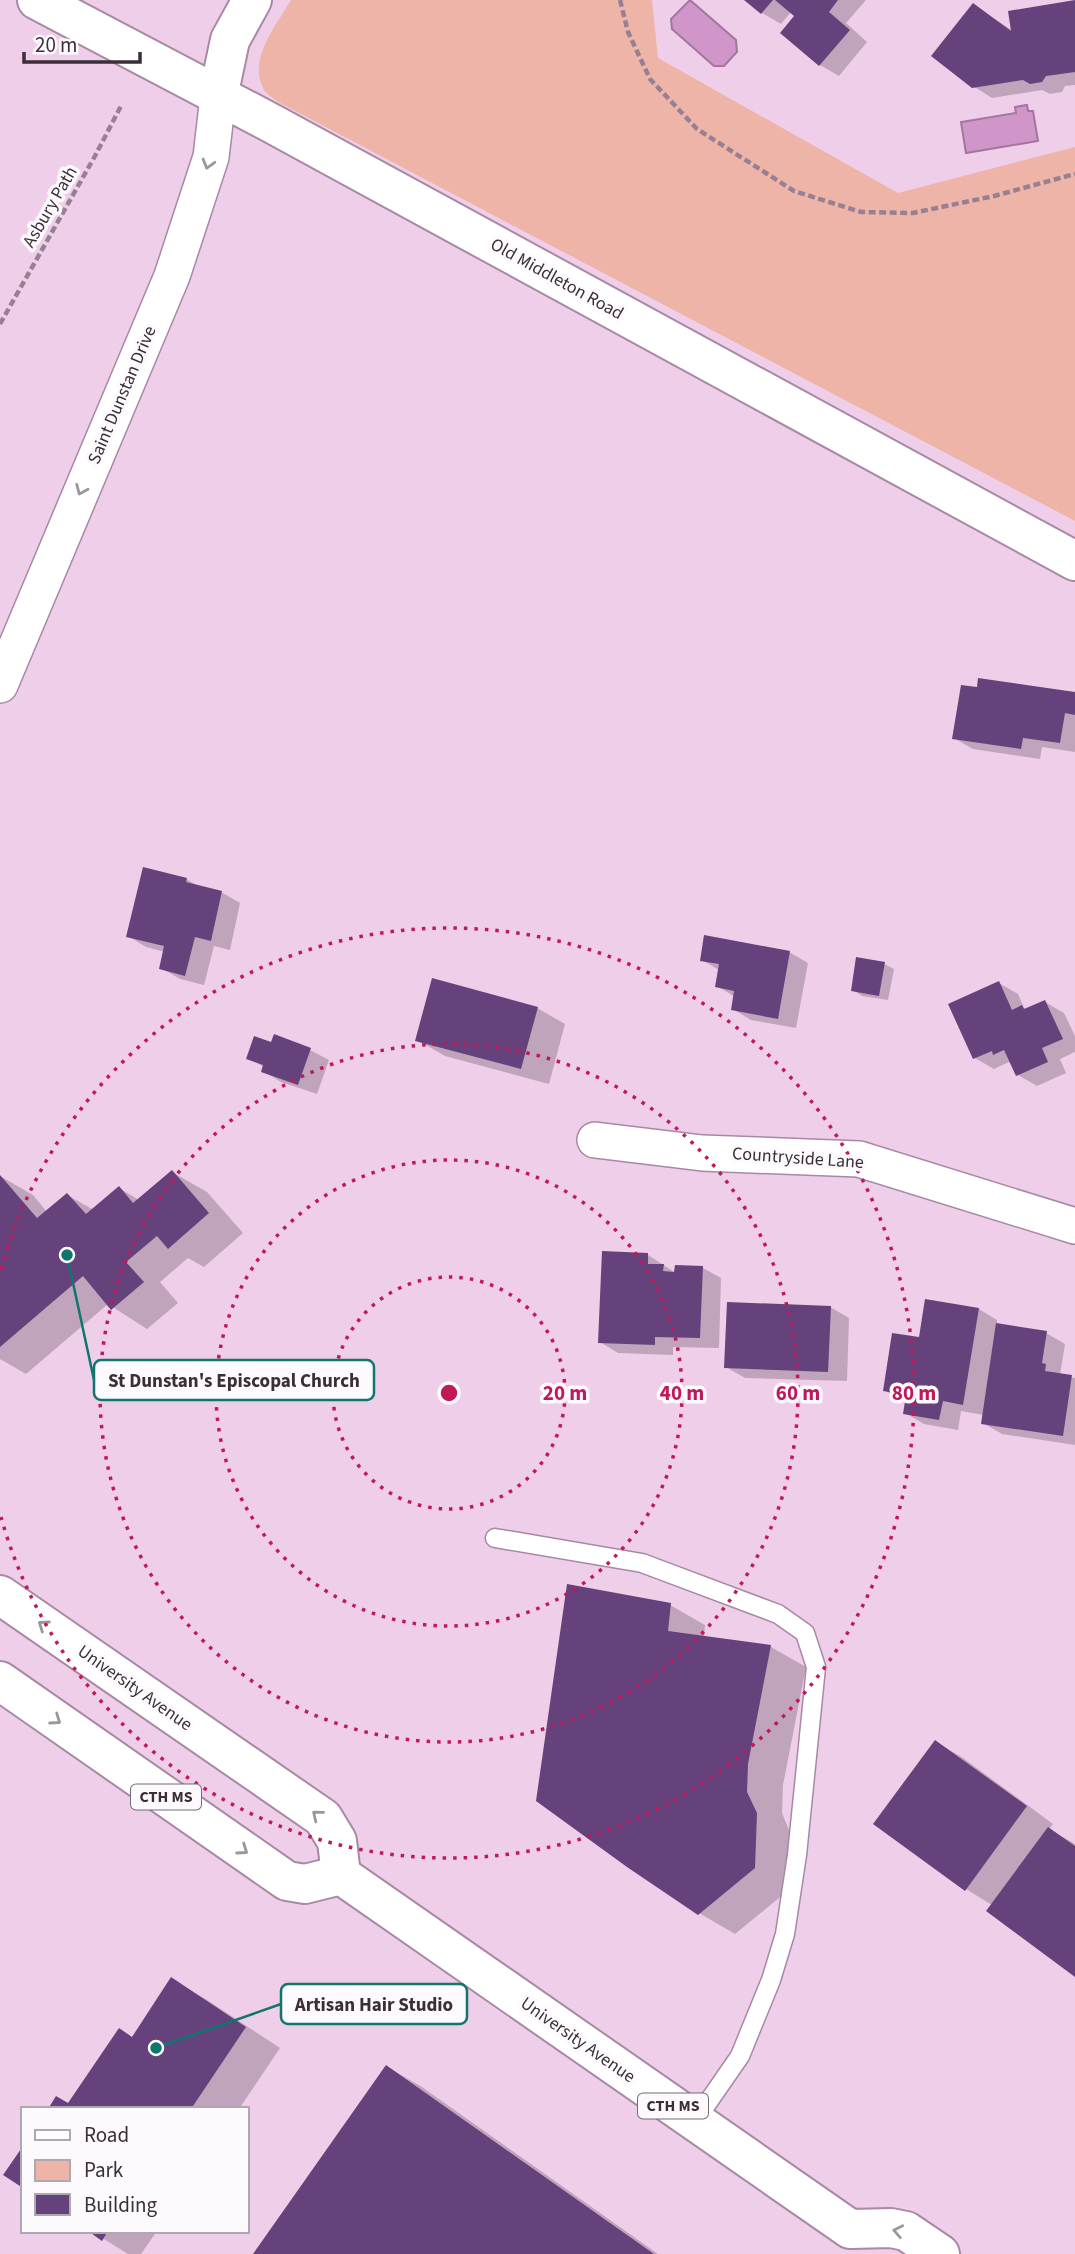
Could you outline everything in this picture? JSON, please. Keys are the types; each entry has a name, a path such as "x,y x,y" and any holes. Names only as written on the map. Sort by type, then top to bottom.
{"main road":[{"name":"Old Middleton Road","path":"37,0 1075,561"},
{"path":"218,97 230,40 252,0"},
{"name":"University Avenue","path":"0,1595 323,1818 337,1841 341,1875 695,2121 854,2242 891,2228 906,2231 940,2254"},
{"name":"CTH MS","path":"0,1681 286,1881 305,1884 341,1875"}],"street":[{"name":"Saint Dunstan Drive","path":"0,685 172,276 211,157 218,97"},
{"name":"Countryside Lane","path":"596,1140 702,1153 859,1159 1075,1226"}],"lane":[{"path":"495,1538 642,1563 778,1614 805,1633 816,1667 794,1879 785,1934 771,1980 740,2056 695,2121"}],"path":[{"path":"620,0 628,32 650,79 697,129 794,191 861,212 913,214 1075,174"},
{"name":"Asbury Path","path":"0,324 122,104"}],"green space":[{"path":"291,0 652,0 658,58 898,193 1075,147 1075,521 278,101 263,88 259,65 266,42"}],"shaded area":[{"path":"690,0 736,40 737,52 724,66 714,66 672,29 671,19"},
{"path":"1027,105 1028,111 1033,111 1038,141 966,153 961,122 1016,113 1015,107"}],"building":[{"path":"744,0 773,0 761,14"},
{"path":"775,0 838,0 829,12 850,30 819,66 780,33 794,16"},
{"path":"1075,0 1075,72 1046,76 1042,82 1030,84 1023,80 972,88 931,56 973,3 1011,31 1008,11"},
{"path":"978,678 1075,692 1075,715 1065,713 1060,743 1023,738 1021,749 952,739 961,685 977,687"},
{"path":"143,867 187,878 186,882 222,891 211,941 195,937 185,976 159,969 164,946 126,937"},
{"path":"704,935 790,951 778,1019 731,1010 734,991 715,987 719,964 700,961"},
{"path":"856,957 885,962 879,996 851,991"},
{"path":"432,978 538,1007 521,1069 415,1041"},
{"path":"999,981 1012,1010 1022,1005 1024,1009 1045,1000 1063,1039 1042,1048 1048,1062 1016,1076 1004,1050 993,1055 992,1051 973,1059 948,1004"},
{"path":"274,1034 311,1048 298,1085 261,1072 263,1065 246,1059 254,1036 271,1042"},
{"path":"172,1170 209,1213 168,1249 157,1236 126,1262 144,1282 111,1310 83,1276 0,1347 0,1175 37,1218 67,1193 86,1214 119,1186 133,1203"},
{"path":"602,1251 648,1253 648,1264 664,1264 663,1271 674,1272 675,1265 703,1266 700,1338 655,1337 655,1345 598,1343"},
{"path":"925,1299 979,1308 963,1405 943,1401 939,1420 903,1414 906,1395 883,1391 892,1333 919,1337"},
{"path":"727,1302 831,1306 828,1372 724,1368"},
{"path":"996,1323 1047,1331 1042,1363 1046,1364 1045,1371 1072,1375 1063,1436 981,1424"},
{"path":"567,1584 671,1603 668,1631 771,1645 748,1764 747,1792 757,1813 755,1868 698,1915 536,1801"},
{"path":"935,1740 1027,1806 965,1891 873,1824"},
{"path":"1048,1827 1075,1846 1075,1977 986,1911"},
{"path":"171,1977 246,2027 192,2107 49,2107 56,2096 68,2103 119,2028 132,2037"},
{"path":"386,2065 654,2254 253,2254"},
{"path":"21,2149 21,2187 3,2175"},
{"path":"91,2233 107,2233 102,2241"}],"place":[{"name":"St Dunstan's Episcopal Church","path":"67,1255"},
{"name":"Artisan Hair Studio","path":"156,2048"}]}
